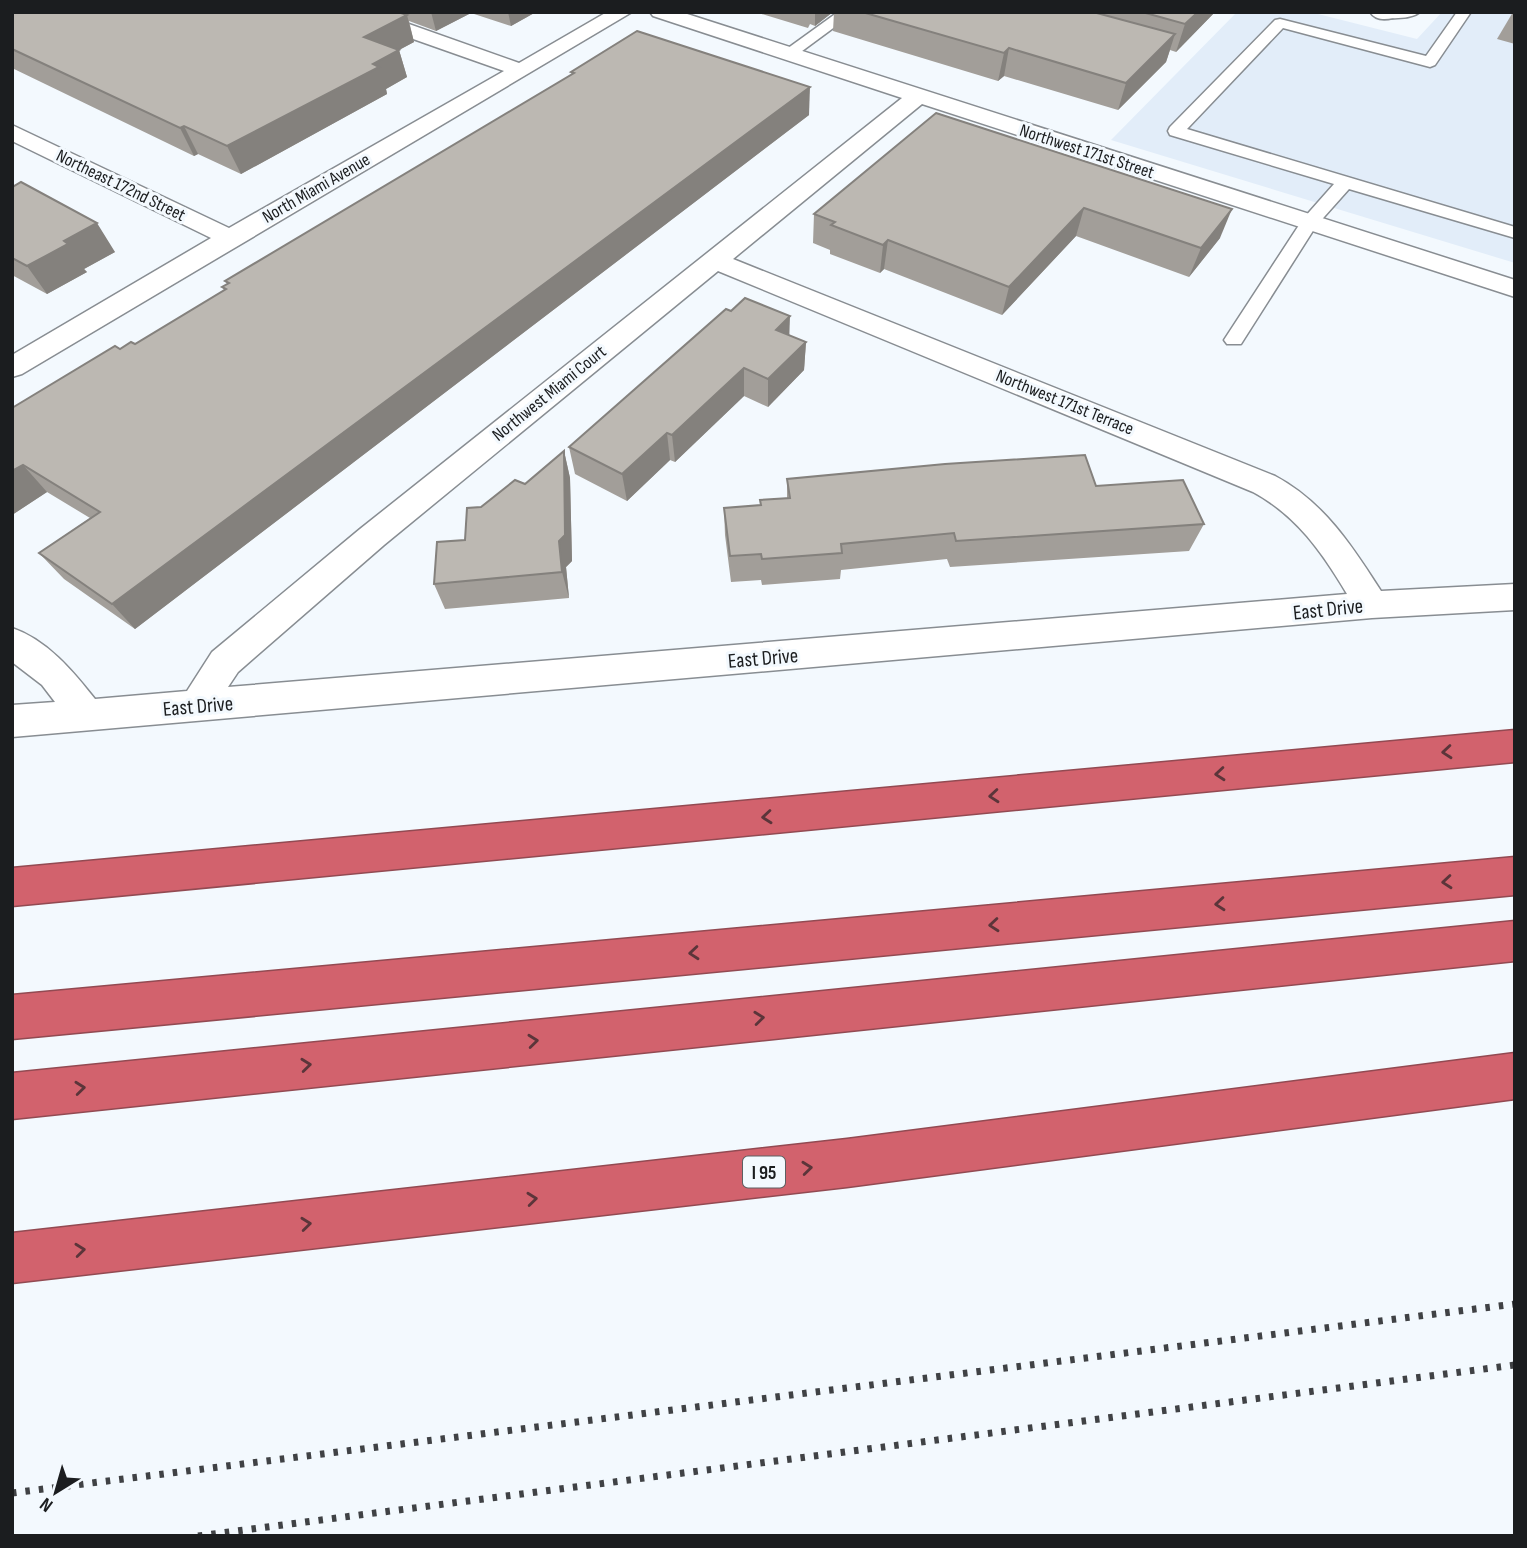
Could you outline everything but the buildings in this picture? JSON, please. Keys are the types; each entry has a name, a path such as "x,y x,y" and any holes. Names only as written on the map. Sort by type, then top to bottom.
{"highway":[{"path":"12,887 1515,746"},
{"path":"12,1017 1515,876"},
{"path":"12,1096 1515,942"},
{"name":"I 95","path":"12,1258 847,1163 1515,1076"}],"street":[{"path":"355,12 520,70"},
{"name":"North Miami Avenue","path":"12,368 230,238 622,12"},
{"name":"Northwest 171st Street","path":"660,12 1515,289"},
{"name":"Northwest Miami Court","path":"197,706 225,662 372,537 918,96"},
{"name":"Northeast 172nd Street","path":"12,132 230,238"},
{"name":"Northwest 171st Terrace","path":"713,261 1212,461 1282,493 1310,518 1340,557 1371,605"},
{"name":"East Drive","path":"12,721 1371,605 1515,597"},
{"path":"12,642 55,675 86,715"}],"lane":[{"path":"789,54 848,12"},
{"path":"1383,13 1413,12"},
{"path":"1464,12 1430,62 1280,23 1176,131 1515,233"},
{"path":"1234,340 1309,223 1344,183"}],"shaded area":[{"path":"1237,12 1310,12 1417,39 1442,12 1515,12 1515,263 1111,140"}],"railway":[{"path":"12,1493 1515,1304"},
{"path":"198,1536 1515,1365"}]}
